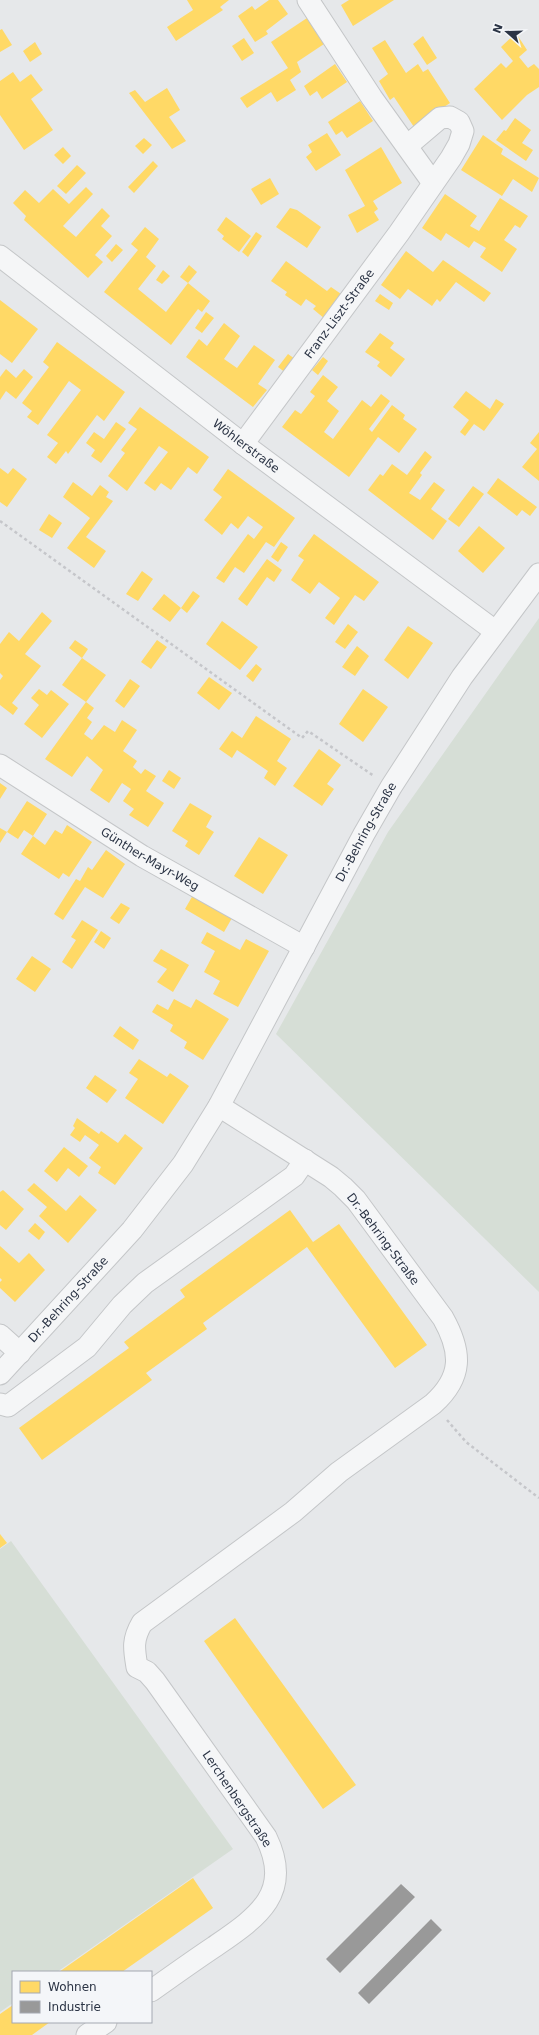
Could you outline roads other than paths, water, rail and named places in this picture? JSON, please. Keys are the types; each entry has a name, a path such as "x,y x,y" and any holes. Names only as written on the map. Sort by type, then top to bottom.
{"street":[{"path":"308,0 372,98 433,183"},
{"name":"Franz-Liszt-Straße","path":"243,444 355,295 460,144 462,131 458,122 450,117 440,118 407,146"},
{"name":"Wöhlerstraße","path":"0,256 243,444 495,632"},
{"name":"Dr.-Behring-Straße","path":"0,1374 132,1230 157,1200 183,1164 219,1106 391,787 447,699 539,574"},
{"name":"Günther-Mayr-Weg","path":"0,765 142,856 304,947"},
{"name":"Dr.-Behring-Straße","path":"137,1667 134,1646 135,1634 142,1623 293,1512 339,1472 433,1404 443,1395 452,1380 458,1364 457,1351 452,1333 443,1318 356,1200 331,1177 219,1106"},
{"path":"0,1404 8,1406 87,1347 122,1304 145,1283 294,1176 305,1160"},
{"path":"0,1335 20,1353"},
{"name":"Lerchenbergstraße","path":"137,1667 147,1672 155,1681 266,1837 273,1854 275,1871 274,1883 270,1896 255,1918 152,1989"},
{"path":"87,2035 105,2023"}]}
